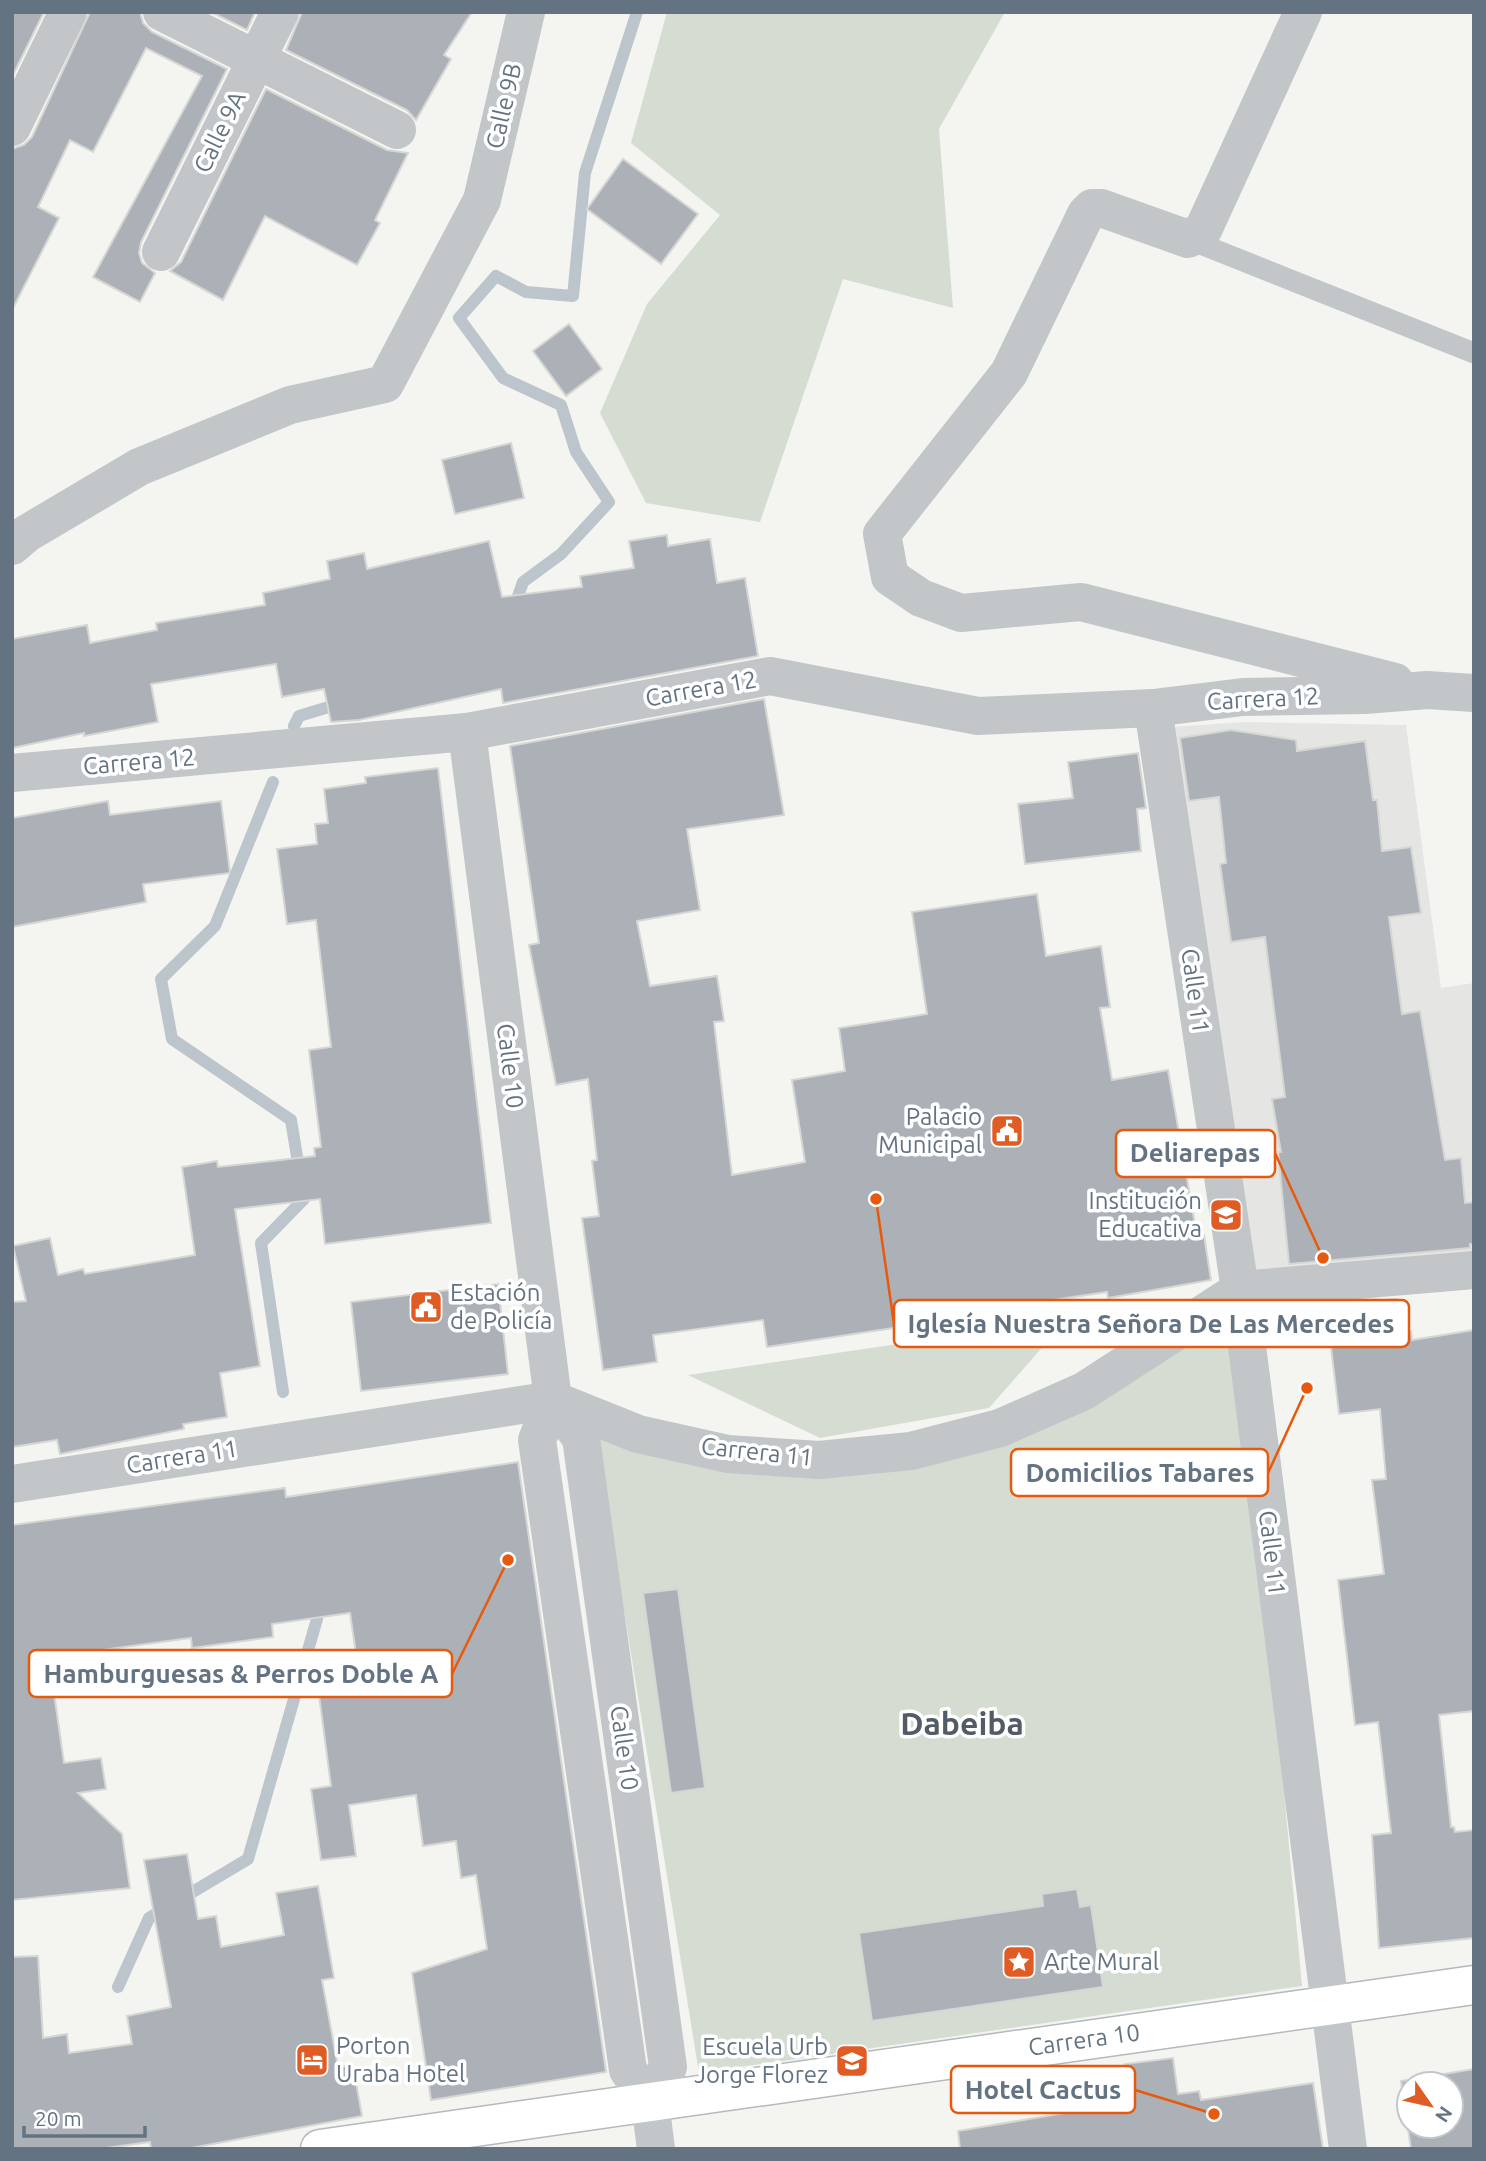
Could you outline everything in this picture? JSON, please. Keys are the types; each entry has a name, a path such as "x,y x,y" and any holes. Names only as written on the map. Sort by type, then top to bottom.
{"main road":[{"name":"Carrera 10","path":"320,2149 1474,1985"}],"street":[{"path":"12,127 68,12"},
{"path":"162,12 397,131"},
{"name":"Calle 9A","path":"162,252 280,12"},
{"name":"Calle 9B","path":"12,546 26,534 139,467 290,405 385,384 482,200 526,12"},
{"path":"1303,12 1203,230 1188,239 1101,208 1092,208 1086,214 1009,373 881,534 890,577 921,598 961,613 1081,603 1427,690 1474,681"},
{"name":"Carrera 12","path":"12,773 467,732 770,676 978,716 1153,708 1243,697 1365,695 1427,690 1474,693"},
{"name":"Calle 11","path":"1153,708 1240,1290 1348,2149"},
{"name":"Calle 10","path":"467,732 553,1399 537,1440 628,2070 650,2102 656,2149"},
{"name":"Carrera 11","path":"12,1483 553,1399 638,1434 728,1454 819,1460 911,1451 1000,1428 1084,1391 1240,1290 1474,1270"}],"lane":[{"path":"1188,239 1474,353"}],"shaded area":[{"path":"667,12 1005,12 939,129 953,308 843,279 760,522 646,503 600,413 647,304 720,215 631,143"},
{"path":"1244,722 1406,725 1441,988 1474,983 1474,1270 1240,1290 1157,728"},
{"path":"1239,1306 1302,1986 699,2073 596,1438 949,1461"},
{"path":"1067,1319 989,1408 820,1438 688,1375"}],"building":[{"path":"12,12 44,12 12,77"},
{"path":"90,12 140,12 143,23 152,32 227,69 141,242 139,253 142,263 155,273 140,302 93,277 202,76 146,48 93,152 70,140 38,207 59,218 12,310 12,149 24,145 32,137"},
{"path":"211,12 255,12 247,30"},
{"path":"302,12 472,12 444,55 451,59 416,120 407,110 286,50"},
{"path":"266,89 387,150 408,153 375,220 380,223 357,265 265,216 223,300 170,271 181,262"},
{"path":"623,159 698,214 661,264 587,209"},
{"path":"569,324 602,369 566,396 533,351"},
{"path":"511,443 524,498 455,514 442,460"},
{"path":"667,535 668,546 710,539 717,583 745,578 758,656 503,703 501,689 359,720 331,722 324,689 282,697 276,664 151,684 158,722 84,736 84,733 12,748 12,639 87,625 90,643 157,630 156,623 265,605 263,593 330,579 327,561 364,553 367,569 489,541 502,597 582,587 580,576 634,568 629,541"},
{"path":"764,699 784,815 687,829 700,910 637,921 650,986 717,976 724,1021 714,1022 732,1175 805,1162 792,1080 845,1071 839,1028 927,1014 912,912 1037,894 1046,956 1101,946 1110,1007 1100,1008 1112,1080 1168,1070 1197,1236 1204,1235 1211,1280 1108,1298 1107,1292 959,1314 960,1318 767,1347 763,1320 653,1335 657,1362 603,1370 582,1218 599,1216 592,1161 597,1160 588,1079 556,1085 529,945 539,943 510,746"},
{"path":"1231,730 1296,740 1297,751 1365,741 1373,800 1377,800 1382,851 1411,847 1421,913 1389,917 1402,1014 1420,1011 1445,1160 1461,1158 1465,1203 1474,1202 1474,1244 1470,1244 1470,1248 1289,1264 1278,1152 1281,1152 1272,1099 1285,1097 1265,937 1231,942 1220,864 1226,863 1219,797 1189,801 1180,738"},
{"path":"1138,753 1146,808 1137,809 1141,851 1025,864 1018,804 1073,798 1068,762"},
{"path":"438,768 491,1223 325,1244 320,1199 235,1209 260,1366 220,1373 227,1417 183,1424 184,1429 60,1454 57,1440 12,1447 12,1302 26,1301 13,1246 50,1238 58,1275 83,1269 85,1274 195,1255 182,1167 217,1161 218,1167 315,1156 314,1148 321,1147 309,1050 331,1047 316,920 287,924 277,849 317,844 315,824 328,823 324,789 366,783 365,777"},
{"path":"108,801 110,815 221,801 230,873 143,884 146,902 12,927 12,818"},
{"path":"498,1284 508,1374 361,1391 351,1302"},
{"path":"1396,1299 1401,1333 1411,1331 1412,1340 1474,1330 1474,1711 1439,1715 1451,1827 1454,1827 1455,1832 1474,1830 1474,1938 1379,1948 1372,1835 1391,1833 1378,1722 1355,1725 1338,1580 1384,1574 1372,1480 1386,1479 1380,1409 1339,1414 1326,1305"},
{"path":"518,1462 606,2072 431,2100 412,1973 487,1949 476,1875 461,1878 456,1841 423,1846 416,1795 349,1805 356,1856 321,1860 311,1789 331,1786 317,1680 359,1674 350,1613 272,1624 273,1637 192,1648 191,1638 94,1651 95,1664 75,1666 76,1676 52,1679 64,1763 101,1758 106,1789 78,1793 122,1834 130,1888 12,1900 12,1525 285,1488 286,1497"},
{"path":"678,1589 705,1788 671,1793 643,1593"},
{"path":"187,1854 198,1919 216,1916 221,1947 284,1935 276,1893 318,1886 334,1978 322,1980 338,2067 353,2065 362,2116 186,2149 151,2149 150,2142 99,2149 12,2149 12,1957 38,1956 43,2038 67,2034 69,2053 132,2044 127,2016 171,2007 144,1860"},
{"path":"1077,1889 1080,1907 1091,1905 1103,1987 872,2021 859,1933 1043,1906 1042,1894"},
{"path":"1173,2058 1178,2094 1199,2091 1201,2100 1313,2083 1323,2149 960,2149 958,2131 1130,2102 1125,2064"},
{"path":"1474,2069 1474,2149 1411,2149 1410,2140 1465,2140 1465,2070"}],"waterway":[{"path":"513,611 523,582 561,554 609,502 576,452 561,405 503,378 459,318 496,276 526,292 573,296 585,173 637,12"},
{"path":"294,726 299,716 342,703"},
{"path":"273,782 215,926 161,979 172,1039 291,1120 304,1199 261,1243 283,1392"},
{"path":"118,1987 149,1918 248,1859 317,1619"}],"place":[{"name":"Palacio Municipal","path":"1007,1131"},
{"name":"Iglesía Nuestra Señora De Las Mercedes","path":"876,1199"},
{"name":"Institución Educativa","path":"1226,1215"},
{"name":"Deliarepas","path":"1323,1258"},
{"name":"Estación de Policía","path":"426,1307"},
{"name":"Domicilios Tabares","path":"1307,1388"},
{"name":"Hamburguesas & Perros Doble A","path":"508,1560"},
{"name":"Arte Mural","path":"1019,1962"},
{"name":"Porton Uraba Hotel","path":"312,2060"},
{"name":"Escuela Urb Jorge Florez","path":"852,2061"},
{"name":"Hotel Cactus","path":"1214,2114"}],"district":[{"name":"Dabeiba","path":"962,1724"}]}
